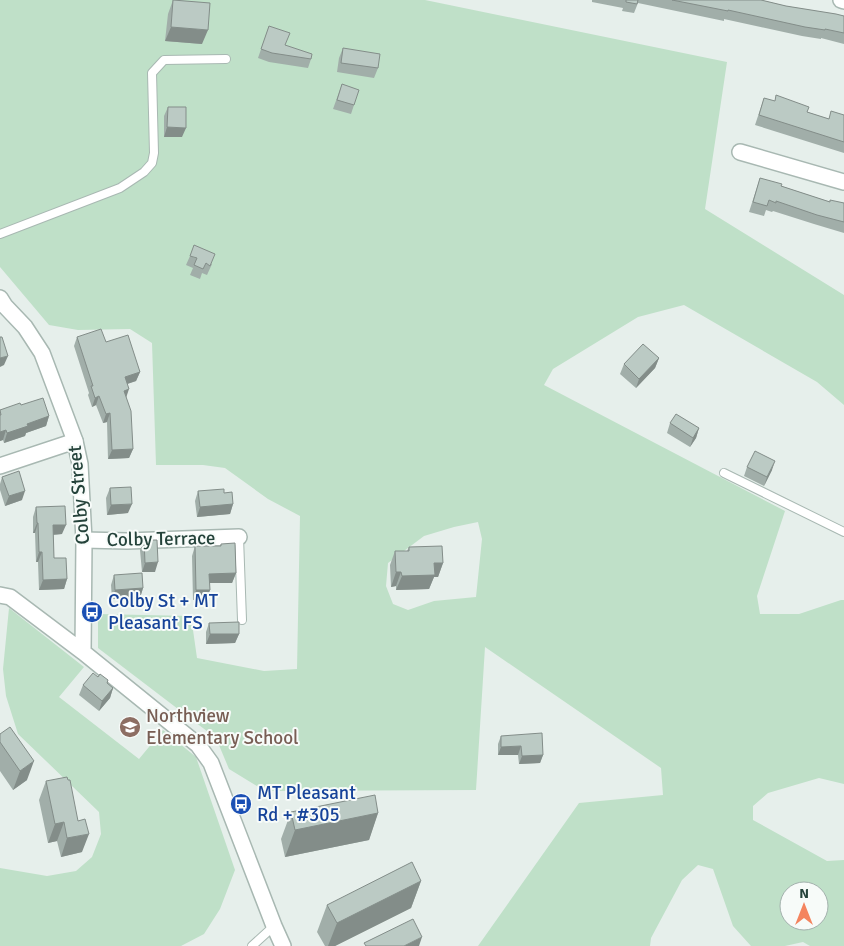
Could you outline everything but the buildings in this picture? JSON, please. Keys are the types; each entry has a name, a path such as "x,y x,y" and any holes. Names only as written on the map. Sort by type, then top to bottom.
{"street":[{"path":"740,152 844,182"},
{"name":"Colby Street","path":"0,298 25,327 42,353 75,441 80,464 84,540 83,652"},
{"path":"0,466 75,441"},
{"name":"Colby Terrace","path":"84,540 127,541 239,537"},
{"path":"0,595 10,597 83,652 198,745 211,763 274,926 284,946"}],"lane":[{"path":"0,234 120,188 144,172 152,163 154,153 152,73 164,60 226,58"},
{"path":"724,473 844,532"},
{"path":"239,537 242,620"},
{"path":"252,946 274,926"}],"green space":[{"path":"0,0 425,0 727,62 705,209 844,295 844,405 817,382 684,305 638,317 553,369 544,385 785,511 757,596 760,614 799,614 844,600 844,784 819,778 768,793 753,806 753,820 827,861 844,860 844,946 810,946 803,942 785,946 751,946 733,926 713,869 698,865 682,880 651,938 650,946 478,946 579,803 663,795 661,768 485,647 476,790 265,791 229,769 216,738 98,648 98,614 191,616 197,658 264,671 297,669 300,516 268,499 225,468 203,465 156,465 152,343 130,329 78,330 49,325 0,267","holes":["478,522 482,539 476,597 434,601 408,610 393,604 386,586 388,563 424,536"]},
{"path":"9,608 84,667 59,697 139,759 163,730 196,757 235,870 220,909 204,934 181,946 0,946 0,868 47,876 76,871 92,857 101,834 99,812 18,734 6,696 3,669"}],"place":[{"name":"Colby St + MT Pleasant FS","path":"92,612"},
{"name":"Northview Elementary School","path":"130,727"},
{"name":"MT Pleasant Rd + #305","path":"241,804"}]}
